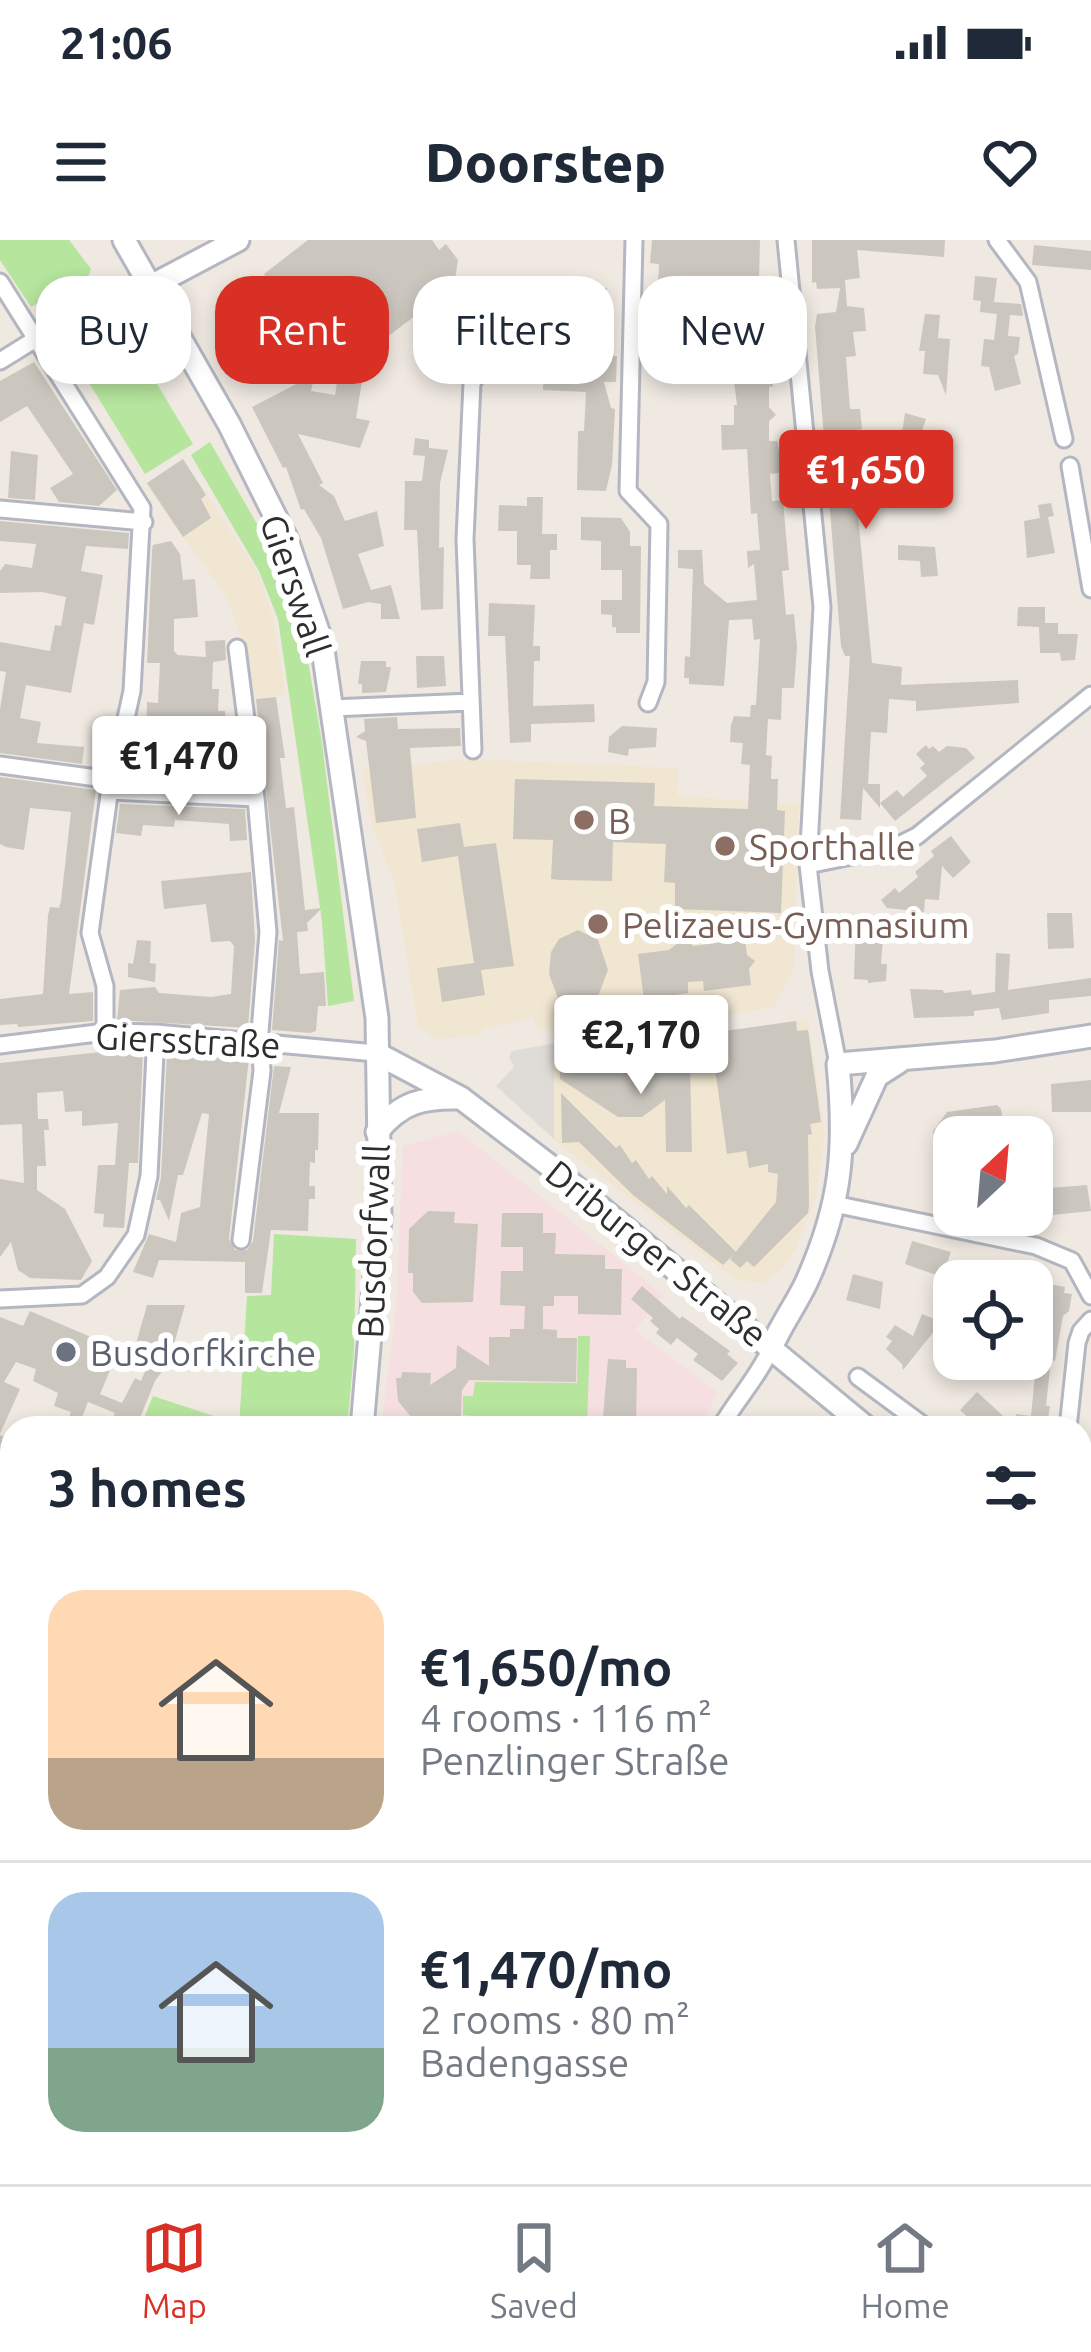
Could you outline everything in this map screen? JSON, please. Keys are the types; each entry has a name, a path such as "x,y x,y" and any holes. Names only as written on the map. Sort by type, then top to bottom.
{"main road":[{"name":"Gierswall","path":"124,240 145,276"},
{"path":"170,276 238,240"},
{"name":"Gierswall","path":"191,357 287,540 322,643 377,1018 376,1053"},
{"path":"844,1149 838,1064 994,1051 1091,1036"},
{"name":"Driburger Straße","path":"376,1053 461,1098 853,1416"},
{"name":"Busdorfwall","path":"363,1416 380,1218 376,1053"},
{"path":"772,1346 805,1286 834,1204 844,1149 877,1076 904,1058"},
{"path":"377,1132 403,1106 426,1097 461,1098"}],"street":[{"path":"634,240 628,490 658,524 656,682 648,703"},
{"path":"786,240 821,608 808,866 838,1064"},
{"path":"997,240 1028,282 1064,439"},
{"path":"0,282 142,508 132,691 111,786 90,933 105,986 105,1032"},
{"path":"1,358 34,340"},
{"path":"472,384 465,539 473,750"},
{"path":"1070,466 1091,589"},
{"path":"0,509 143,522"},
{"path":"237,648 268,932 262,1070 242,1240"},
{"path":"808,866 895,847 917,836 1091,695"},
{"path":"332,708 471,702"},
{"path":"0,765 111,786 256,798"},
{"name":"Giersstraße","path":"0,1045 105,1032 156,1033 376,1053"},
{"path":"0,1299 82,1295 107,1277 141,1226 149,1176 156,1033"},
{"path":"834,1204 1036,1246 1072,1261 1091,1296"},
{"path":"1069,1416 1078,1343 1081,1330 1091,1320"},
{"path":"727,1416 742,1390 760,1374 772,1346"},
{"path":"858,1377 911,1416"}],"shaded area":[{"path":"183,459 258,572 273,618 286,694 249,699 243,643 226,596 145,484"},
{"name":"Pelizaeus-Gymnasium","path":"467,759 678,768 677,796 799,804 794,969 774,1007 635,1030 538,1031 533,1018 482,1029 482,1035 437,1039 418,1026 394,879 372,827 363,770"},
{"path":"808,1019 825,1134 816,1198 795,1250 764,1283 736,1280 554,1140 496,1086 514,1067 509,1057 512,1051 564,1042 667,1043"},
{"path":"556,1043 554,1139 496,1086 514,1067 509,1057 512,1051"},
{"path":"458,1131 663,1295 635,1330 717,1392 706,1416 383,1416 396,1311 403,1146"}],"green space":[{"path":"0,240 69,240 91,269 88,276 36,276 36,304 31,307 0,260"},
{"path":"90,384 157,384 193,444 145,474"},
{"path":"210,442 277,559 300,614 322,743 354,1001 328,1006 322,921 278,619 259,571 191,455"},
{"path":"274,1234 356,1239 348,1416 240,1416 247,1296 271,1295"},
{"path":"578,1336 590,1336 587,1416 463,1415 463,1396 473,1396 475,1382 577,1383"},
{"path":"153,1396 214,1416 145,1416"}],"building":[{"path":"308,240 432,240 439,250 446,244 458,260 456,276 413,276 413,317 389,336 389,276 264,274"},
{"path":"652,240 760,240 759,276 658,276 659,264 650,263"},
{"path":"812,240 945,240 944,257 857,250 860,278 845,280 847,306 864,308 866,331 853,332 856,356 846,357 850,409 860,409 862,429 850,431 872,663 902,667 901,685 1018,680 1019,703 916,711 916,701 889,699 887,733 871,732 868,784 880,784 880,808 863,788 861,820 840,819 850,656 845,656 841,646 815,327 817,314 836,312 840,288 817,289 816,282 812,283"},
{"path":"1034,245 1091,251 1091,270 1032,265"},
{"path":"975,276 997,278 994,302 1021,304 1023,316 1010,315 1008,336 1020,337 1014,356 1021,384 995,391 989,367 981,366 984,339 994,340 997,314 980,312 981,301 973,300"},
{"path":"925,314 940,315 938,338 950,339 946,395 938,375 923,374 925,351 919,351"},
{"path":"34,362 36,384 48,384 117,490 99,506 59,502 50,488 73,474 27,406 0,422 0,381"},
{"path":"296,384 313,384 311,391 335,395 337,384 362,384 356,418 370,421 360,448 298,434 323,483 319,485 334,496 345,521 377,511 384,546 358,554 371,590 391,585 400,619 381,619 381,604 368,602 343,609 321,538 301,510 286,467 252,407"},
{"path":"543,384 605,384 615,409 606,491 577,490 578,431 584,431 586,392 543,390"},
{"path":"734,384 773,384 769,407 776,415 769,421 769,441 777,441 781,461 779,473 770,474 772,501 783,500 789,570 782,571 786,615 794,614 797,647 794,688 782,688 781,720 768,719 766,755 772,756 771,779 778,779 777,810 785,811 781,913 675,909 675,883 664,882 666,844 613,842 612,881 560,880 551,879 553,840 513,839 515,779 655,783 654,806 748,809 750,765 741,764 743,743 730,742 731,725 734,716 750,717 751,705 756,705 760,639 754,640 752,619 729,620 724,686 689,684 689,678 684,678 685,656 690,657 693,569 678,568 678,550 702,550 704,584 727,603 757,600 754,564 748,568 747,551 760,550 757,513 751,514 747,449 722,450 721,425 734,425"},
{"path":"905,413 926,419 921,453 899,453"},
{"path":"415,438 429,440 429,448 448,450 440,483 443,609 421,610 417,530 404,530 405,481 422,481 425,456 413,455"},
{"path":"11,451 38,455 35,500 8,498"},
{"path":"183,459 206,495 201,499 211,518 183,537 147,483"},
{"path":"527,497 543,497 542,534 557,534 557,550 550,550 550,579 530,579 531,565 517,565 517,531 498,531 499,505 527,506"},
{"path":"1051,503 1054,516 1048,517 1055,553 1027,558 1024,521 1040,518 1038,505"},
{"path":"581,517 621,518 630,532 630,546 641,546 640,633 616,633 612,615 601,614 601,600 622,600 622,570 601,570 601,541 581,540"},
{"path":"0,521 129,533 128,549 86,546 81,571 103,575 94,625 84,623 71,693 26,685 20,718 41,722 37,743 84,747 82,764 0,753 6,672 0,671 0,642 50,651 66,597 0,593 0,571 5,564 32,568 36,544 0,541"},
{"path":"171,541 180,554 183,580 195,579 198,617 174,619 174,651 206,657 205,641 225,640 226,660 213,662 212,689 219,689 218,711 225,711 230,785 125,780 135,731 146,732 147,702 158,703 160,663 147,663 152,550 153,545"},
{"path":"898,545 935,547 938,576 921,577 920,561 898,560"},
{"path":"489,603 535,605 533,646 540,646 540,661 534,661 533,706 594,704 595,722 531,724 531,742 510,743 505,636 488,636"},
{"path":"1018,607 1045,607 1045,623 1058,623 1058,634 1078,634 1075,660 1061,661 1060,653 1040,653 1039,627 1017,626"},
{"path":"416,656 444,656 446,686 417,688"},
{"path":"361,661 386,661 386,667 391,667 386,692 362,693 362,684 358,684"},
{"path":"276,697 286,808 294,807 305,910 322,908 307,923 308,931 297,932 300,974 324,972 326,1006 318,1006 316,1031 310,1033 272,1030 279,940 283,941 256,699"},
{"path":"397,717 398,729 460,728 461,746 410,748 416,818 376,823 366,741 356,737 365,731 364,719"},
{"path":"622,726 657,728 656,747 629,749 628,756 608,752 609,737"},
{"path":"926,745 939,752 947,746 966,748 975,758 895,821 880,803 897,790 903,797 927,776 916,754"},
{"path":"0,777 96,790 69,994 93,992 93,1021 0,1025 0,999 43,994 48,915 50,907 59,908 61,901 71,812 30,808 24,850 6,847 0,844"},
{"path":"120,804 245,809 247,840 230,841 229,824 175,820 174,827 143,825 141,836 116,833"},
{"path":"460,823 464,847 496,843 514,966 481,970 485,995 442,1002 437,968 474,963 458,856 422,862 417,829"},
{"path":"951,836 971,862 953,878 942,866 939,900 925,899 924,912 887,908 881,900 918,877 915,872 934,856 931,851"},
{"path":"251,872 255,940 248,1028 117,1020 120,990 155,987 159,993 231,994 234,946 230,941 211,942 206,904 164,909 161,881"},
{"path":"1047,913 1072,913 1074,948 1048,949"},
{"path":"856,925 893,926 892,938 883,938 881,964 887,964 886,981 854,979"},
{"path":"578,930 598,940 608,970 597,999 577,1011 559,1001 549,974 551,952 559,939"},
{"path":"685,937 693,946 745,939 747,955 755,961 749,969 751,985 704,991 703,981 688,982 688,993 644,1000 638,954 669,950"},
{"path":"137,940 151,941 155,982 128,977"},
{"path":"996,953 1010,954 1008,990 1091,978 1091,996 1049,1000 1049,1013 1002,1020 999,1008 974,1011 974,1016 914,1018 910,989 971,990 972,995 995,992"},
{"path":"796,1021 797,1031 808,1030 821,1122 810,1124 812,1134 808,1135 808,1213 754,1267 747,1261 740,1268 730,1259 776,1202 778,1174 768,1172 768,1164 749,1168 746,1151 727,1154 710,1033"},
{"path":"143,1052 138,1163 129,1163 124,1228 103,1227 104,1214 94,1213 98,1165 115,1165 118,1123 82,1126 82,1111 65,1112 63,1091 37,1093 38,1119 48,1119 49,1130 44,1130 46,1166 37,1166 37,1190 65,1209 92,1261 81,1280 30,1278 18,1270 11,1242 0,1257 0,1179 24,1183 22,1124 0,1125 0,1063"},
{"path":"167,1052 249,1058 229,1239 235,1250 247,1250 253,1241 274,1066 291,1067 279,1113 319,1113 318,1150 315,1163 310,1162 309,1186 315,1186 315,1199 309,1199 308,1231 271,1230 262,1293 245,1293 245,1262 159,1260 153,1278 133,1272 149,1234 176,1242 181,1213 200,1207 209,1114 202,1113 183,1175 178,1175 169,1221 156,1200"},
{"path":"690,1063 692,1152 666,1152 665,1100 642,1117 618,1117 560,1079 560,1066 593,1065 594,1073 665,1072 665,1064"},
{"path":"1091,1080 1091,1112 1052,1112 1051,1084"},
{"path":"561,1093 616,1148 620,1145 632,1163 636,1160 649,1179 652,1176 667,1194 667,1186 736,1252 723,1265 633,1195 579,1142 562,1143"},
{"path":"997,1105 1002,1116 944,1116"},
{"path":"1087,1185 1091,1211 1053,1215 1053,1188"},
{"path":"428,1211 455,1212 454,1223 478,1224 473,1302 422,1303 413,1292 413,1273 408,1273 409,1229"},
{"path":"502,1213 543,1213 543,1233 556,1233 555,1254 605,1255 605,1269 622,1269 621,1315 578,1314 578,1296 554,1296 554,1306 543,1306 543,1329 557,1330 557,1338 577,1338 576,1382 469,1380 462,1390 461,1416 410,1416 398,1401 396,1378 402,1372 431,1373 430,1385 456,1368 457,1345 489,1366 489,1337 510,1337 510,1329 524,1329 525,1306 500,1305 501,1271 523,1271 523,1247 501,1247"},
{"path":"912,1241 951,1252 948,1260 933,1260 933,1274 905,1264"},
{"path":"853,1274 883,1282 880,1309 846,1300"},
{"path":"1053,1285 1072,1294 1053,1360"},
{"path":"642,1286 680,1319 682,1316 730,1351 727,1354 738,1363 722,1381 693,1360 698,1354 677,1338 671,1345 656,1333 659,1329 650,1321 653,1318 631,1299"},
{"path":"147,1305 185,1305 169,1362 155,1381 141,1416 114,1416 88,1402 83,1416 70,1416 71,1412 54,1406 58,1393 33,1381 36,1369 16,1362 4,1382 20,1389 8,1416 0,1416 0,1317 23,1326 30,1311 119,1349 100,1394 122,1403 135,1378 141,1381 151,1357 134,1351"},
{"path":"922,1314 933,1318 933,1332 903,1370 886,1349 892,1341 886,1337 895,1325 913,1336"},
{"path":"608,1359 626,1360 626,1368 637,1368 636,1416 603,1416"},
{"path":"1034,1380 1049,1380 1048,1416 1031,1416"},
{"path":"977,1392 1003,1416 966,1416 960,1410"}],"place":[{"name":"B","path":"584,820"},
{"name":"Sporthalle","path":"725,846"},
{"name":"Pelizaeus-Gymnasium","path":"598,924"},
{"name":"Busdorfkirche","path":"66,1352"}]}
